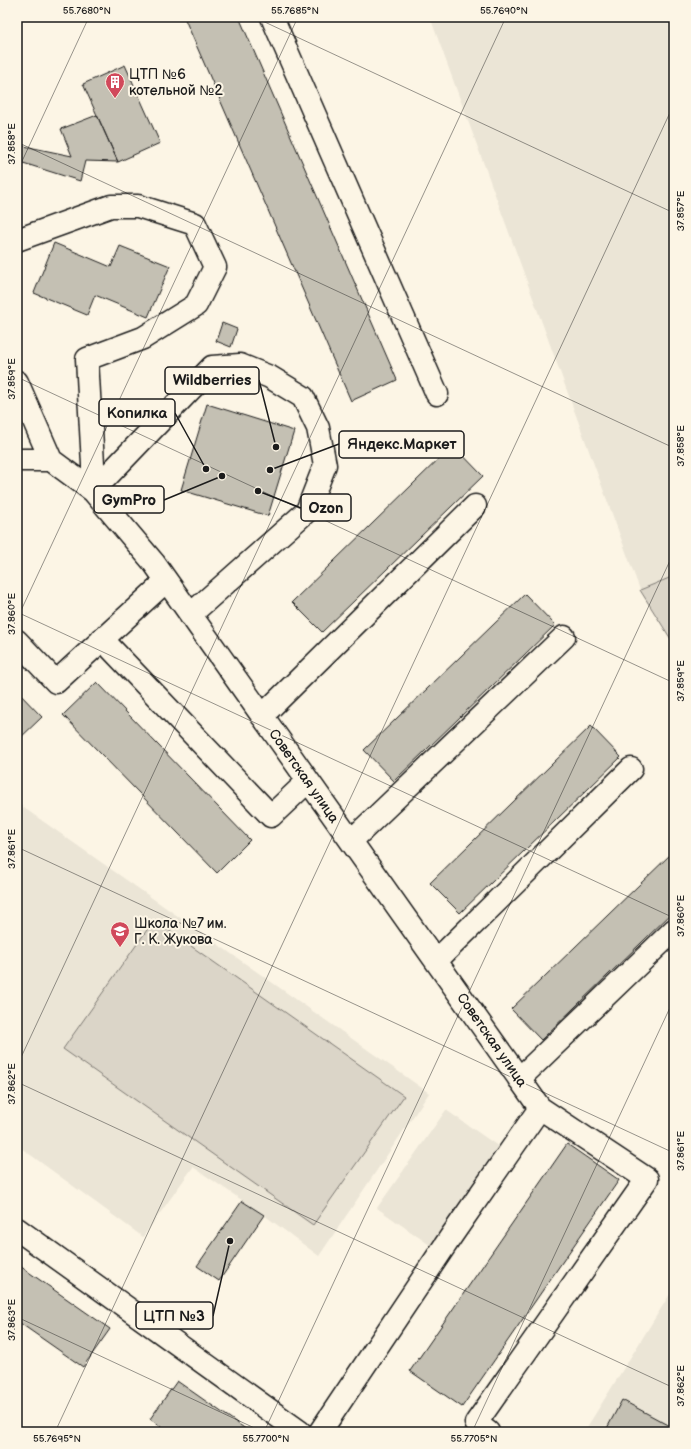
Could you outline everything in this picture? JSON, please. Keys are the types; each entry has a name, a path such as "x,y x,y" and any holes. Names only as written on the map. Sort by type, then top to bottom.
{"street":[{"path":"272,17 436,394"},
{"path":"17,240 111,206 138,206 195,224 215,267 196,305 143,338 87,359 94,491"},
{"path":"94,491 212,367 240,365 270,377 303,397 318,428 325,465 307,512 190,615"},
{"path":"17,382 51,460 17,460"},
{"name":"Советская улица","path":"51,460 94,491 154,563 540,1108"},
{"path":"262,716 475,506"},
{"path":"17,641 56,682 166,581"},
{"path":"351,841 564,637"},
{"path":"102,639 271,816 308,781"},
{"path":"436,961 631,769"},
{"path":"519,1079 674,930"},
{"path":"320,1432 450,1234 540,1108 647,1179 476,1423 488,1432"},
{"path":"17,1229 300,1432"}],"shaded area":[{"path":"430,17 674,17 674,576 640,590"},
{"path":"674,576 674,644 640,590"},
{"name":"Школа №7 им. Г. К. Жукова","path":"17,803 429,1093 319,1256 264,1215 193,1167 143,1237 17,1145"},
{"path":"154,920 404,1096 313,1225 63,1049"},
{"path":"446,1110 505,1151 437,1250 377,1208"},
{"path":"670,1294 674,1296 674,1432 584,1432"}],"building":[{"path":"184,17 239,17 397,380 351,401"},
{"name":"ЦТП №6 котельной №2","path":"125,65 160,143 118,162 83,84"},
{"path":"97,115 118,162 85,161 80,181 20,162 17,159 18,150 24,146 72,156 61,129"},
{"path":"54,243 111,267 120,246 170,266 148,317 95,295 87,315 34,293"},
{"path":"222,323 237,329 231,347 216,341"},
{"path":"207,404 294,431 268,516 181,490"},
{"path":"453,445 483,476 322,632 292,602"},
{"path":"525,594 555,625 394,781 364,750"},
{"path":"97,682 250,840 217,873 63,715"},
{"path":"17,691 42,717 17,741"},
{"path":"591,726 621,757 460,913 430,883"},
{"path":"672,853 674,855 674,911 541,1040 511,1009"},
{"path":"567,1144 619,1180 462,1407 410,1371"},
{"path":"242,1201 264,1215 219,1281 197,1266"},
{"path":"17,1264 110,1329 83,1367 17,1321"},
{"path":"177,1381 250,1432 168,1432 150,1419"},
{"path":"622,1400 674,1428 674,1432 605,1432"}],"place":[{"name":"ЦТП №6 котельной №2","path":"115,99"},
{"name":"Wildberries","path":"276,447"},
{"name":"Копилка","path":"206,469"},
{"name":"Яндекс.Маркет","path":"270,470"},
{"name":"GymPro","path":"222,476"},
{"name":"Ozon","path":"258,491"},
{"name":"Школа №7 им. Г. К. Жукова","path":"120,948"},
{"name":"ЦТП №3","path":"230,1241"}]}
